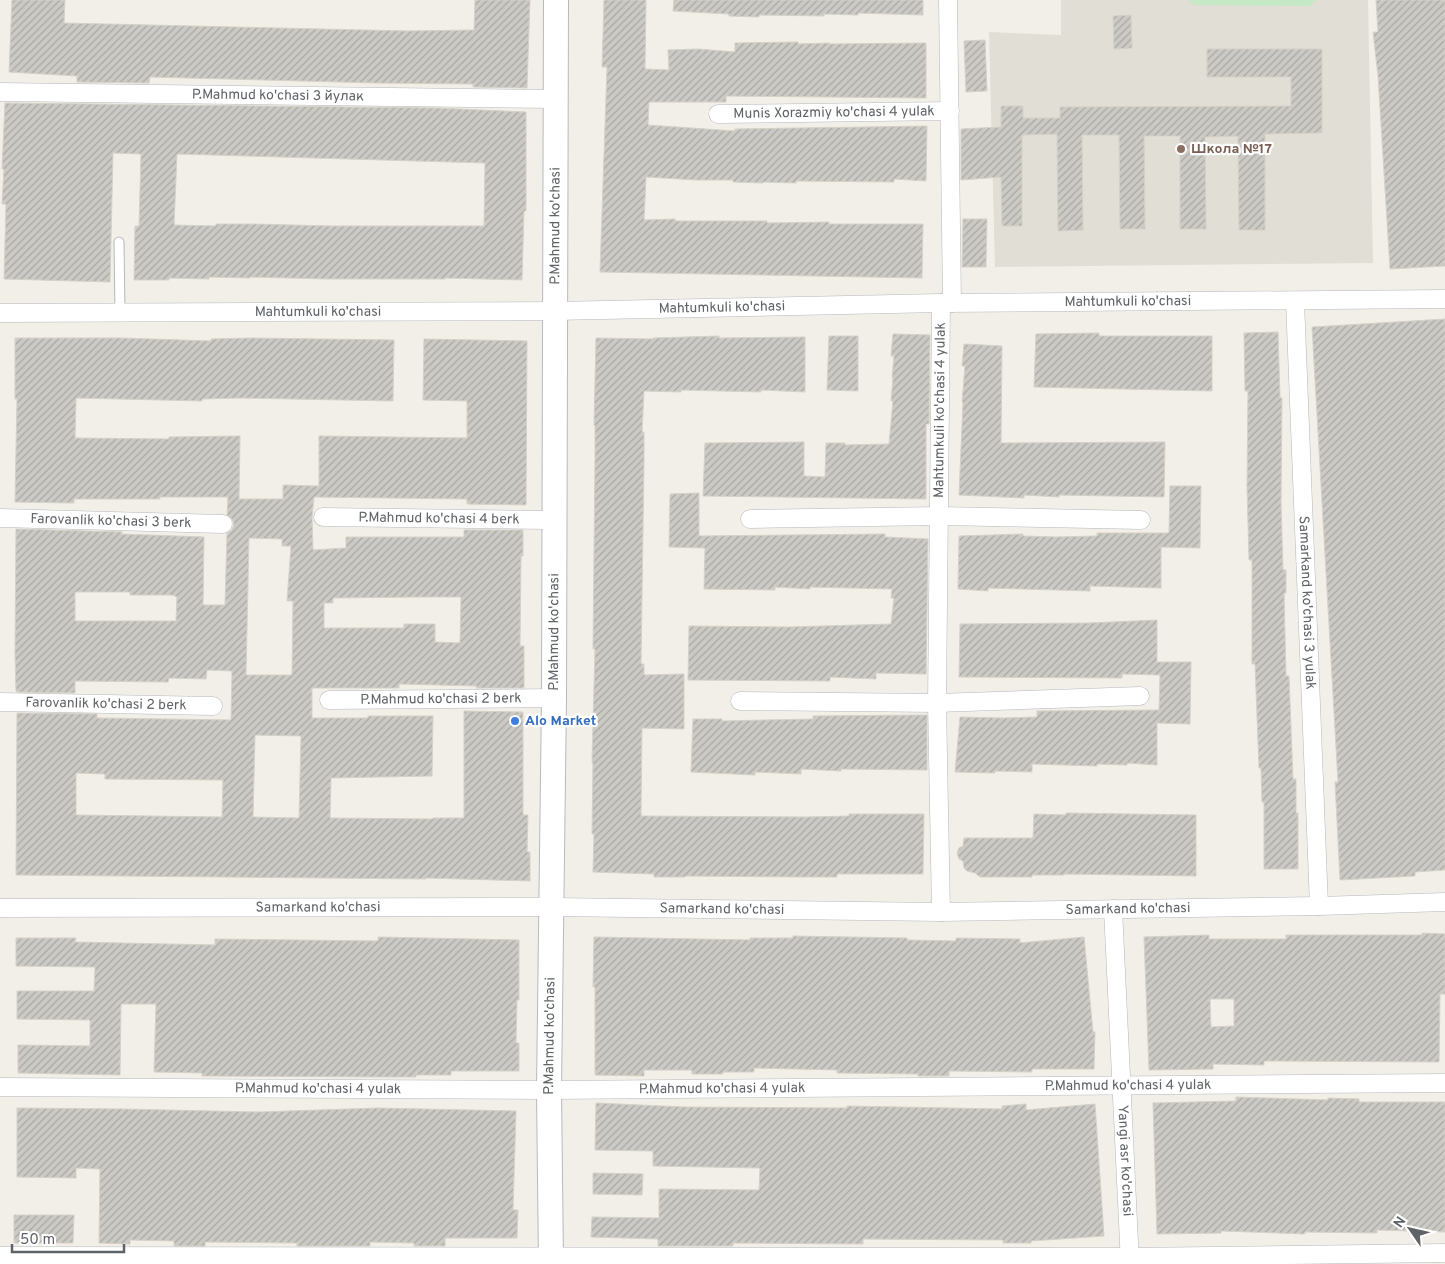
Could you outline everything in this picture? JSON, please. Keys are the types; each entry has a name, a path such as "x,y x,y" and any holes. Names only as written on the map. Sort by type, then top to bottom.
{"street":[{"name":"P.Mahmud ko'chasi","path":"552,1261 549,1090 554,698 556,0"},
{"name":"Munis Xorazmiy ko'chasi 4 yulak","path":"946,303 950,111 948,0"},
{"name":"P.Mahmud ko'chasi 3 йулак","path":"0,92 556,100"},
{"name":"Munis Xorazmiy ko'chasi 4 yulak","path":"718,114 950,111"},
{"name":"Mahtumkuli ko'chasi","path":"0,313 554,311 946,303 1445,299"},
{"name":"Samarkand ko'chasi 3 yulak","path":"1295,301 1319,906"},
{"name":"Mahtumkuli ko'chasi 4 yulak","path":"941,912 937,702 939,516 946,303"},
{"name":"Mahtumkuli ko'chasi 4 yulak","path":"750,519 939,516 1141,520"},
{"name":"P.Mahmud ko'chasi 4 berk","path":"323,517 547,520 555,524"},
{"name":"Farovanlik ko'chasi 3 berk","path":"0,518 223,524"},
{"path":"740,701 937,702 1140,696"},
{"name":"P.Mahmud ko'chasi 2 berk","path":"329,700 554,698"},
{"name":"Farovanlik ko'chasi 2 berk","path":"0,702 213,706"},
{"name":"Samarkand ko'chasi","path":"0,908 552,907 941,912 1445,902"},
{"name":"Yangi asr ko'chasi","path":"1113,909 1130,1261"},
{"name":"P.Mahmud ko'chasi 4 yulak","path":"0,1087 549,1090 1445,1083"},
{"path":"0,1256 552,1261 1130,1261 1445,1253"}],"lane":[{"path":"119,242 120,313"}],"shaded area":[{"name":"Школа №17","path":"1061,0 1368,0 1373,263 995,267 989,32 1061,35"}],"green space":[{"path":"1188,0 1316,0 1310,6 1194,5"}],"building":[{"path":"12,0 65,0 64,23 408,31 474,30 475,0 530,0 527,88 473,87 473,84 150,77 149,83 77,82 77,76 9,72"},
{"path":"604,0 646,0 645,69 669,70 668,50 698,49 735,52 735,43 926,43 926,98 726,96 726,102 649,102 648,125 735,131 735,129 927,126 926,181 894,179 894,182 796,181 796,183 763,183 646,177 644,220 923,224 922,278 600,272 607,67 602,67"},
{"path":"674,0 923,0 923,15 858,13 858,15 824,14 824,16 729,16 729,14 673,11"},
{"path":"1376,0 1445,0 1445,266 1390,269 1378,76 1373,32 1378,32"},
{"path":"1131,15 1132,48 1114,49 1113,16"},
{"path":"985,40 987,91 966,92 964,41"},
{"path":"1207,49 1322,49 1322,133 1265,134 1265,230 1239,230 1238,136 1205,137 1206,229 1180,229 1180,136 1144,136 1145,229 1120,229 1119,135 1082,135 1083,230 1058,231 1057,134 1022,135 1022,226 1002,226 1001,177 961,180 961,129 1001,127 1001,106 1023,106 1023,118 1060,118 1060,107 1291,106 1291,77 1207,77"},
{"path":"5,103 437,108 526,112 526,211 524,211 522,280 209,277 209,279 169,278 169,280 134,280 135,226 139,226 141,154 113,153 110,282 4,279 6,204 2,204 4,169 2,169","holes":["177,154 485,163 484,226 174,225"]},
{"path":"963,219 987,219 986,267 962,267"},
{"path":"1445,319 1445,870 1415,872 1415,876 1340,880 1335,782 1338,782 1312,327"},
{"path":"1278,332 1280,398 1282,398 1281,501 1283,570 1286,570 1286,593 1284,593 1286,676 1289,676 1293,779 1296,779 1298,869 1264,869 1264,802 1262,802 1261,768 1259,768 1255,664 1252,664 1252,560 1249,560 1247,487 1248,391 1245,391 1244,333"},
{"path":"1099,333 1099,336 1212,336 1212,391 1034,387 1036,334"},
{"path":"893,334 930,335 929,424 926,424 926,499 703,496 705,443 804,442 804,476 825,477 826,443 845,443 845,445 889,444 893,401 891,401 894,356 891,356"},
{"path":"719,336 719,338 805,337 805,392 761,390 761,392 644,391 642,432 644,432 644,463 641,664 644,664 644,675 684,674 684,729 642,728 641,816 807,817 849,816 849,814 924,814 923,874 837,874 837,877 654,877 654,874 593,872 592,763 595,649 593,649 596,338 653,339"},
{"path":"829,336 858,336 858,391 827,390"},
{"path":"15,338 121,338 211,341 211,339 251,338 394,340 393,401 241,398 202,399 202,401 76,398 75,438 169,439 169,437 240,436 239,499 283,499 283,485 319,486 319,436 467,438 467,401 423,400 424,339 527,341 526,505 467,504 467,499 314,497 312,517 313,550 346,548 346,537 464,537 464,530 523,530 520,646 524,646 524,688 476,688 477,686 399,684 399,688 312,688 312,718 433,716 432,776 331,778 330,818 433,819 464,818 464,711 523,712 523,815 528,815 527,852 530,852 530,881 426,878 16,875 17,713 97,714 97,718 231,720 232,671 207,670 206,679 169,678 168,682 75,681 75,693 17,692 15,654 16,529 122,532 121,534 204,537 203,605 225,605 227,534 232,530 234,524 227,515 228,497 74,499 74,503 15,502 17,399 15,399","holes":["249,538 282,539 282,546 291,546 287,601 293,601 292,675 246,675","75,592 130,592 130,595 172,595 177,597 176,621 75,621","461,597 460,643 435,642 435,624 404,624 404,628 324,628 324,603 333,603 333,598","255,735 301,736 299,818 253,817","76,773 105,774 105,779 223,780 222,817 76,815"]},
{"path":"964,344 1002,346 1001,443 1165,442 1164,497 1024,495 1024,498 959,495 965,366 962,366"},
{"path":"1170,486 1201,486 1200,548 1161,547 1161,588 1090,586 1090,591 988,588 988,591 958,589 959,536 1023,534 1023,536 1056,537 1097,536 1097,533 1169,533"},
{"path":"699,493 699,536 885,534 885,537 928,539 926,674 876,673 876,679 830,677 830,681 688,680 689,626 789,627 891,624 894,598 891,598 892,589 775,587 775,590 704,589 705,548 669,547 670,494"},
{"path":"1157,620 1157,662 1191,662 1190,724 1157,723 1157,765 1127,763 1127,765 1097,764 1097,766 1032,764 1032,772 955,772 960,717 1037,717 1037,711 1159,710 1160,675 1122,674 1122,678 959,677 960,624 1089,623"},
{"path":"927,715 927,770 841,769 841,771 801,769 801,774 755,772 755,775 691,772 693,719 722,719 722,721 813,719 813,716"},
{"path":"1066,813 1196,815 1196,876 1064,874 1032,875 1032,877 980,877 975,873 967,871 964,868 963,861 959,859 957,853 959,848 963,846 964,838 1033,838 1034,814 1066,815"},
{"path":"1422,933 1445,934 1445,994 1440,994 1439,1062 1264,1061 1264,1065 1213,1064 1213,1069 1149,1070 1144,937 1209,935 1209,939 1286,939 1286,935 1422,935","holes":["1210,999 1234,999 1234,1026 1211,1027"]},
{"path":"793,936 956,941 956,938 1020,939 1020,943 1084,937 1093,1032 1095,1032 1094,1069 1032,1069 1032,1072 949,1071 949,1076 837,1073 837,1070 754,1068 754,1072 723,1072 723,1074 692,1074 692,1070 644,1070 644,1076 595,1075 594,937 750,940 750,938 793,938"},
{"path":"378,937 519,940 519,1000 517,1000 516,1043 519,1043 519,1071 451,1071 451,1075 416,1075 416,1077 202,1076 202,1073 154,1072 156,1004 121,1004 120,1075 18,1073 18,1045 90,1046 90,1020 17,1019 17,991 94,991 95,967 16,966 16,938 76,938 75,942 215,945 215,939 378,941"},
{"path":"1236,1097 1328,1100 1328,1098 1359,1099 1359,1102 1445,1102 1445,1232 1377,1230 1377,1233 1305,1232 1305,1234 1221,1231 1221,1233 1157,1234 1153,1103 1236,1101"},
{"path":"596,1103 685,1107 847,1108 847,1106 1002,1109 1002,1106 1026,1104 1026,1110 1095,1104 1104,1236 1031,1241 1031,1243 1003,1243 1003,1240 863,1239 863,1244 733,1243 733,1246 658,1246 658,1239 591,1237 592,1217 659,1218 659,1189 759,1190 760,1168 653,1166 653,1151 595,1150"},
{"path":"17,1108 259,1112 378,1108 516,1111 513,1210 518,1210 517,1238 445,1238 445,1246 414,1246 414,1243 370,1242 370,1246 297,1246 297,1243 205,1242 205,1246 174,1246 174,1241 130,1240 130,1244 99,1243 100,1169 76,1168 76,1178 17,1177"},
{"path":"593,1173 643,1174 642,1195 593,1194"},
{"path":"14,1215 74,1215 73,1243 14,1243"}],"place":[{"name":"Школа №17","path":"1181,149"},
{"name":"Alo Market","path":"515,721"}]}
